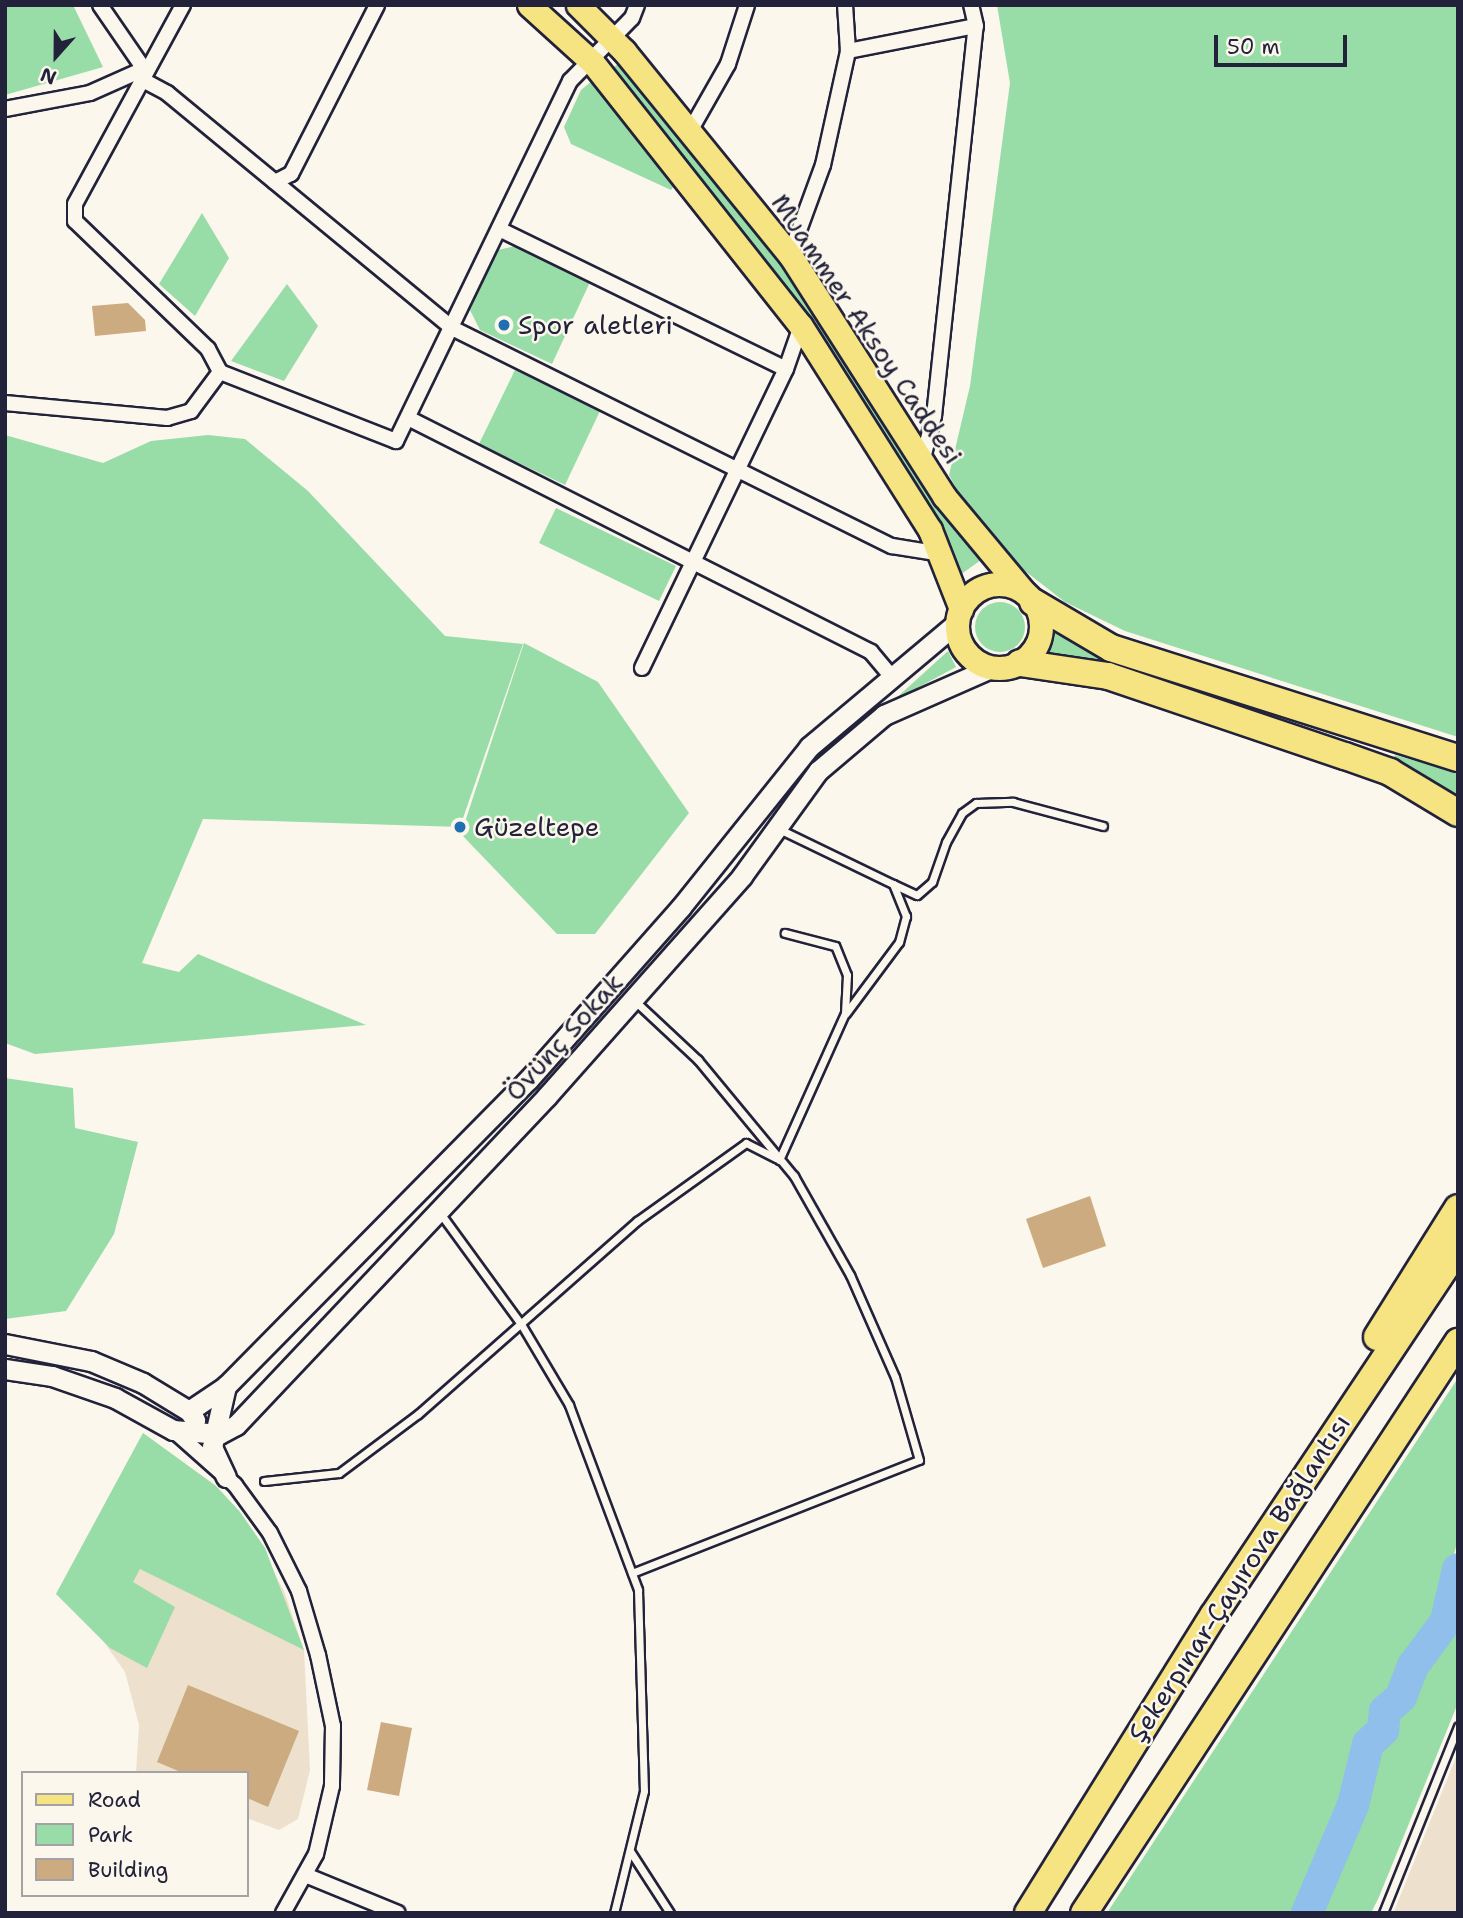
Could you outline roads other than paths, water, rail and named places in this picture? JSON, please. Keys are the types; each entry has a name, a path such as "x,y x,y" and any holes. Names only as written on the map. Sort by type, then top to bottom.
{"highway":[{"path":"1028,597 1111,648 1458,758"},
{"path":"1020,663 1108,676 1345,756 1390,772 1458,813"},
{"path":"1297,1487 1405,1287 1458,1208"},
{"name":"Şekerpınar-Çayırova Bağlantısı","path":"1028,1913 1297,1487 1458,1248"},
{"name":"Şekerpınar-Çayırova Bağlantısı","path":"1084,1913 1458,1342"}],"main road":[{"path":"529,5 589,58 801,326 942,554 959,616 963,647 993,667 1020,663"},
{"name":"Muammer Aksoy Caddesi","path":"578,5 612,38 790,256 922,462 1028,597 1040,615 1038,642 1020,663"},
{"path":"959,616 974,593 993,584 1028,597"}],"street":[{"path":"100,5 142,74 452,328 892,546 942,554"},
{"path":"183,5 142,74 75,204 75,221 208,349 220,372 396,441 570,81 589,58 612,38 637,5"},
{"path":"275,182 291,174 377,5"},
{"path":"690,131 728,64 747,5"},
{"path":"790,256 823,165 848,51 845,5"},
{"path":"922,462 934,416 976,26 971,5"},
{"path":"848,51 976,26"},
{"path":"5,109 90,93 142,74"},
{"path":"499,229 786,369"},
{"path":"642,668 786,369 801,326"},
{"path":"5,403 167,418 191,411 220,372"},
{"path":"408,418 871,652 894,678"},
{"name":"Övünç Sokak","path":"189,1411 226,1386 528,1080 681,907 809,747 894,678 959,616"},
{"name":"Övünç Sokak","path":"5,1369 52,1376 115,1398 173,1430 204,1435 236,1425 439,1211 633,999 742,876 774,826 818,771 884,715 993,667"},
{"path":"5,1344 91,1361 189,1411 204,1435"},
{"path":"226,1386 212,1447 226,1477"},
{"path":"173,1430 226,1477 270,1533 299,1591 333,1726 332,1786 305,1875 283,1913"},
{"path":"305,1875 398,1913"}],"lane":[{"path":"774,826 917,895 932,882 946,842 962,813 976,803 1013,802 1103,826"},
{"path":"779,1160 845,1013 899,942 906,916 893,884"},
{"path":"785,933 835,946 847,975 845,1013"},
{"path":"632,1573 919,1460 895,1377 850,1275 779,1160 698,1060 633,999"},
{"path":"264,1480 339,1472 418,1414 637,1221 746,1143 779,1160"},
{"path":"439,1211 521,1324 569,1405 638,1590 644,1791 614,1913"},
{"path":"1383,1913 1458,1726"},
{"path":"630,1851 670,1913"}],"waterway":[{"path":"1307,1913 1353,1805 1368,1744 1383,1730 1385,1711 1401,1697 1413,1666 1446,1621 1458,1569"}],"place":[{"name":"Spor aletleri","path":"504,325"},
{"name":"Güzeltepe","path":"460,827"}]}
